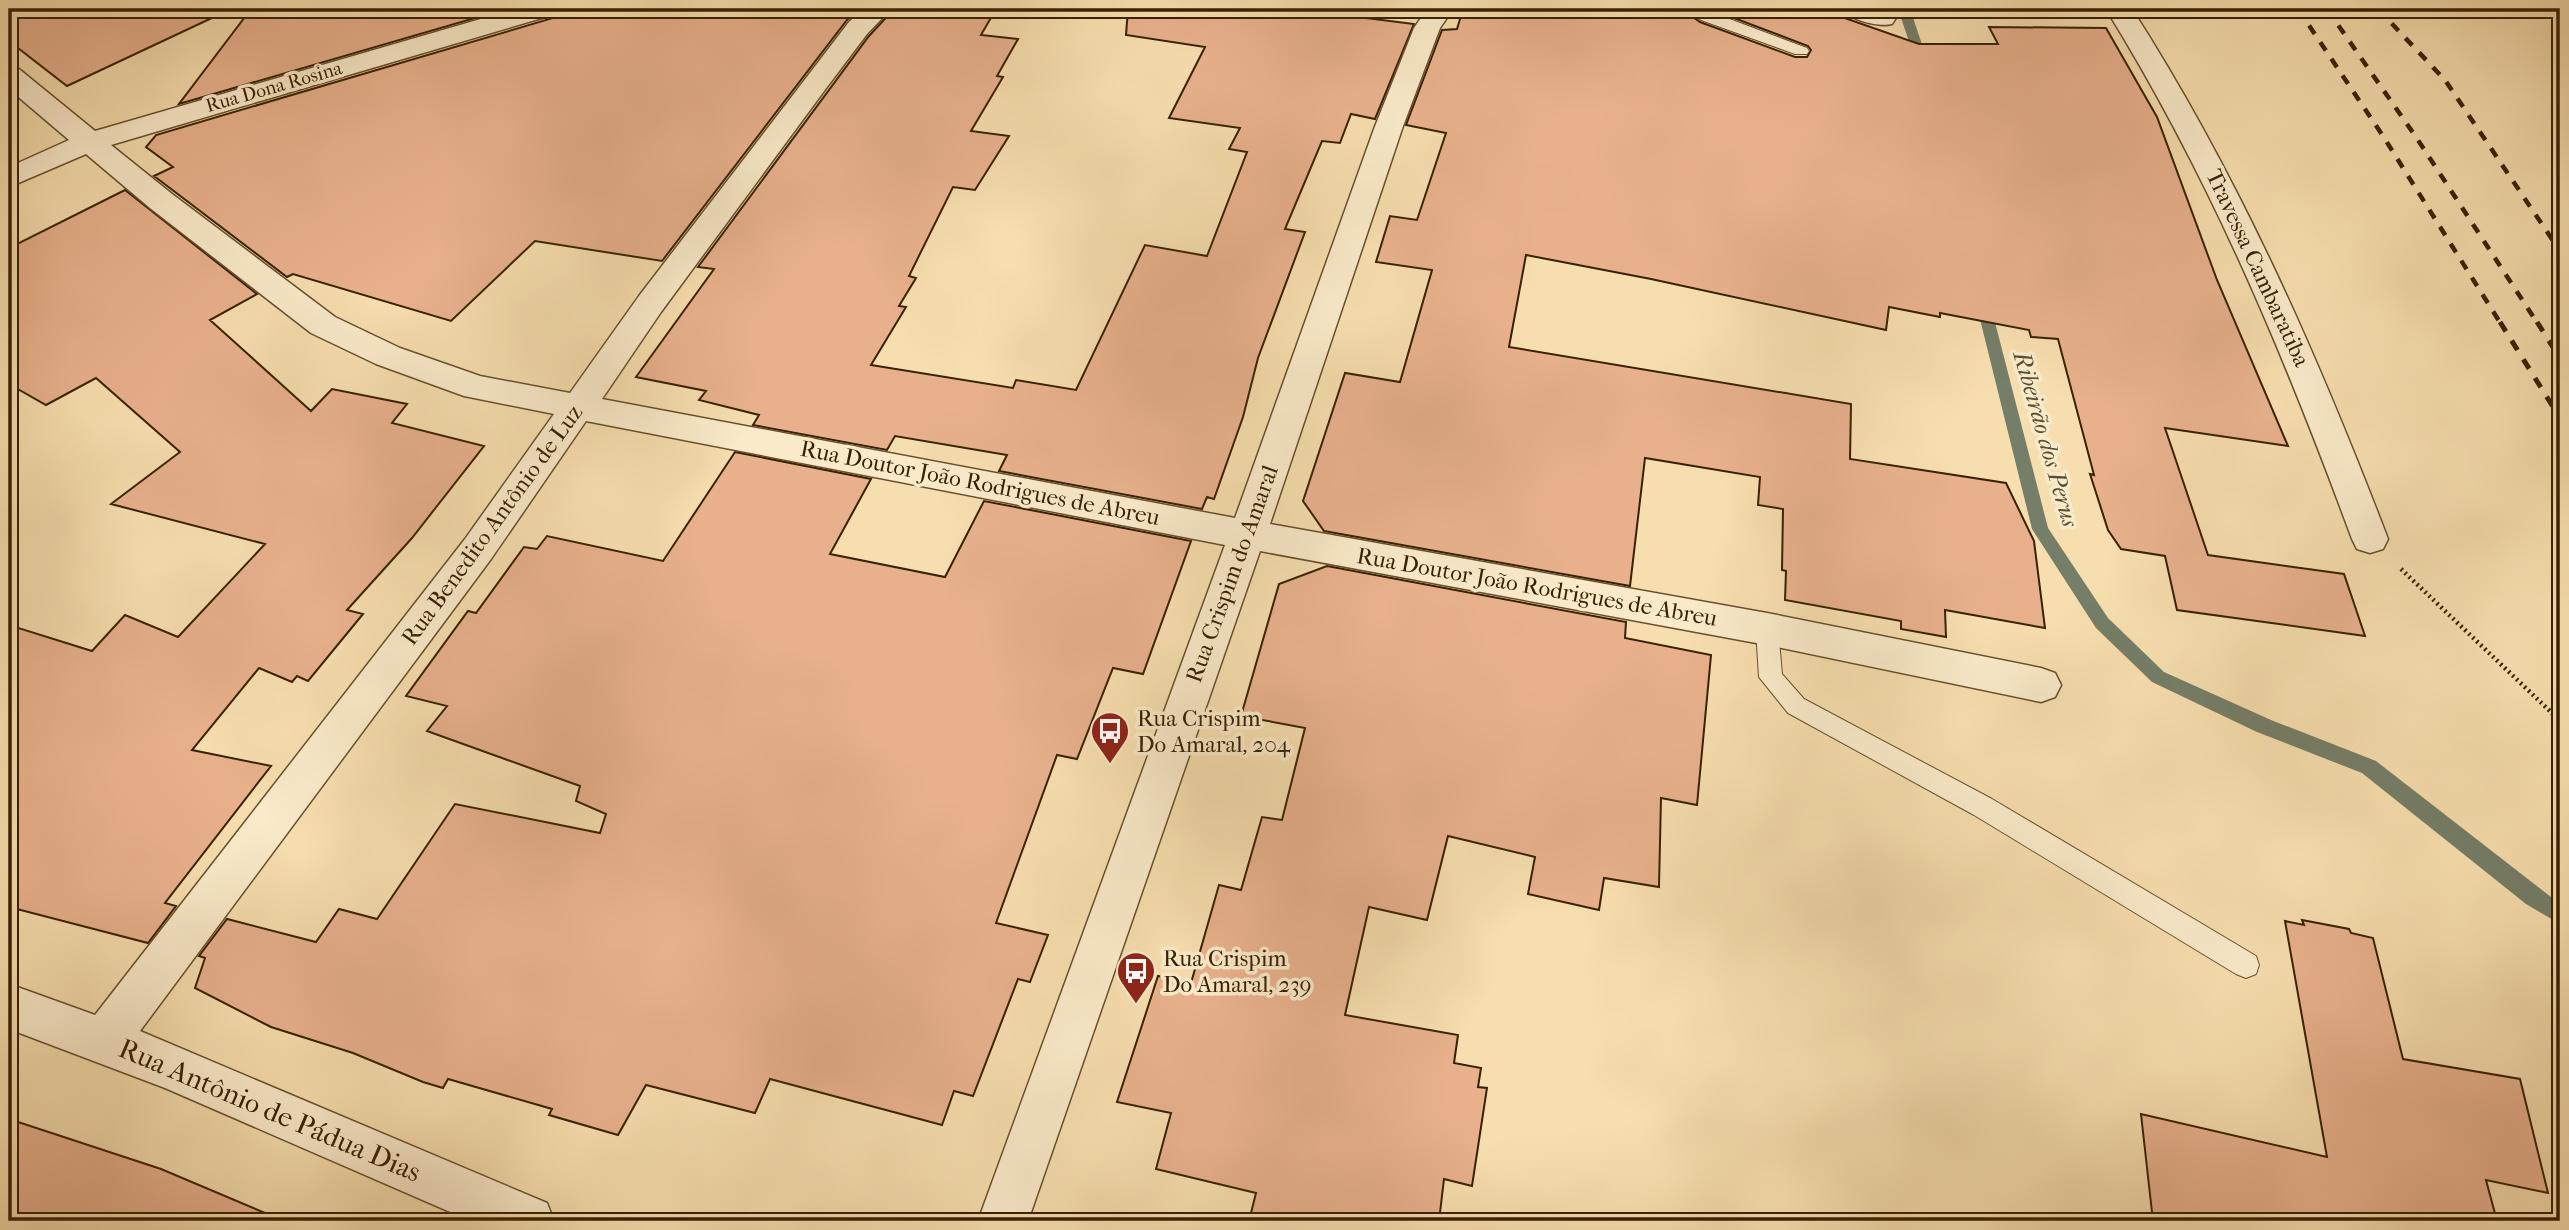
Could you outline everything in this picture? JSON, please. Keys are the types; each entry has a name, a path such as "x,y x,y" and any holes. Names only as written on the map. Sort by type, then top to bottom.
{"street":[{"name":"Rua Dona Rosina","path":"9,178 89,142 543,9"},
{"name":"Rua Benedito Antônio de Luz","path":"105,1040 478,550 650,304 800,103 858,28 877,9"},
{"name":"Rua Crispim do Amaral","path":"1003,1221 1211,631 1248,534 1388,129 1423,37 1440,9"},
{"path":"1856,9 1883,18"},
{"name":"Travessa Cambaratiba","path":"2119,9 2208,161 2266,277 2321,407 2370,540"},
{"name":"Rua Doutor João Rodrigues de Abreu","path":"9,75 177,214 323,325 388,356 477,387 1248,534 1767,629 2041,685"},
{"name":"Rua Antônio de Pádua Dias","path":"9,1007 105,1040 528,1221"}],"lane":[{"path":"1692,9 1801,51"},
{"path":"1767,629 1772,677 1796,706 1983,807 2246,965"}],"path":[{"path":"2370,540 2552,713 2560,725"}],"building":[{"path":"9,9 231,9 67,86 9,41"},
{"path":"251,9 506,9 179,104"},
{"path":"559,9 859,9 847,20 662,261 535,241 451,321 293,274 287,277 154,176 173,167 146,147 156,135 553,18"},
{"path":"894,9 996,9 981,35 1018,39 997,76 1003,77 971,131 1009,136 975,190 953,187 909,276 916,278 899,306 906,307 871,365 1013,388 1016,380 1076,390 1145,245 1207,256 1247,152 1229,149 1240,128 1169,118 1205,47 1126,35 1128,9 1294,9 1414,24 1375,119 1351,114 1340,143 1322,141 1285,229 1305,232 1258,358 1243,417 1214,499 1207,497 1202,509 999,471 1007,455 895,436 887,450 753,425 759,415 699,400 706,391 636,377 714,269 698,267 869,36"},
{"path":"1463,9 1682,9 1700,22 1795,57 1807,57 1811,50 1808,46 1710,9 1819,9 1919,44 1998,44 1989,27 2106,28 2157,117 2217,280 2288,446 2165,428 2208,555 2344,574 2365,636 2177,610 2165,556 2121,549 2108,530 2090,474 2094,475 2058,339 2031,337 2029,330 1940,313 1940,317 1889,307 1886,330 1526,255 1509,347 1851,404 1850,459 2006,483 2034,541 2045,628 1945,610 1946,637 1901,629 1901,621 1785,600 1786,571 1782,570 1783,509 1758,505 1760,477 1645,458 1630,586 1324,531 1303,501 1345,373 1400,382 1432,270 1376,262 1390,216 1417,220 1446,133 1406,125 1442,30 1457,29"},
{"path":"125,190 257,294 210,320 311,411 332,389 407,404 392,423 484,446 412,538 347,610 363,614 308,681 297,676 292,682 259,668 192,750 271,766 165,903 176,906 148,943 9,907 9,625 92,651 125,615 178,637 265,544 111,504 180,452 96,378 46,405 9,384 9,248"},
{"path":"735,452 871,479 830,554 945,577 984,501 1191,541 1143,674 1113,668 1077,759 1057,755 996,923 1048,935 1030,982 1018,979 973,1096 954,1091 942,1125 770,1079 755,1113 646,1085 618,1135 549,1115 552,1109 448,1079 443,1088 423,1082 353,1053 271,1027 195,988 205,958 199,956 227,919 316,942 339,909 377,919 455,804 600,833 606,814 576,801 580,786 427,731 447,706 406,696 468,611 476,613 524,547 537,549 547,536 663,561"},
{"path":"1327,566 1626,622 1625,638 1711,655 1697,805 1661,798 1659,887 1604,878 1599,910 1528,894 1535,857 1448,836 1427,920 1369,907 1345,1015 1458,1035 1454,1063 1481,1068 1478,1087 1487,1088 1472,1186 1444,1179 1439,1221 1249,1221 1256,1193 1156,1169 1171,1113 1117,1102 1158,976 1191,983 1219,885 1241,890 1262,817 1282,820 1305,728 1241,716 1279,584"},
{"path":"2302,920 2349,929 2351,933 2373,938 2403,1059 2520,1079 2548,1193 2486,1180 2497,1221 2153,1221 2141,1114 2327,1157 2285,921 2304,925"},
{"path":"9,1119 161,1169 284,1221 9,1221"}],"waterway":[{"name":"Ribeirão dos Perus","path":"1904,9 1923,65"},
{"name":"Ribeirão dos Perus","path":"1982,299 2040,529 2102,623 2158,677 2264,726 2369,767 2533,897 2560,915"}],"railway":[{"path":"2298,9 2383,136 2501,324"},
{"path":"2327,9 2416,137 2538,324"},
{"path":"2378,9 2445,80 2560,251"},
{"path":"2500,322 2560,418"},
{"path":"2537,322 2560,358"}],"place":[{"name":"Rua Crispim Do Amaral, 204","path":"1110,765"},
{"name":"Rua Crispim Do Amaral, 239","path":"1136,1005"}]}
